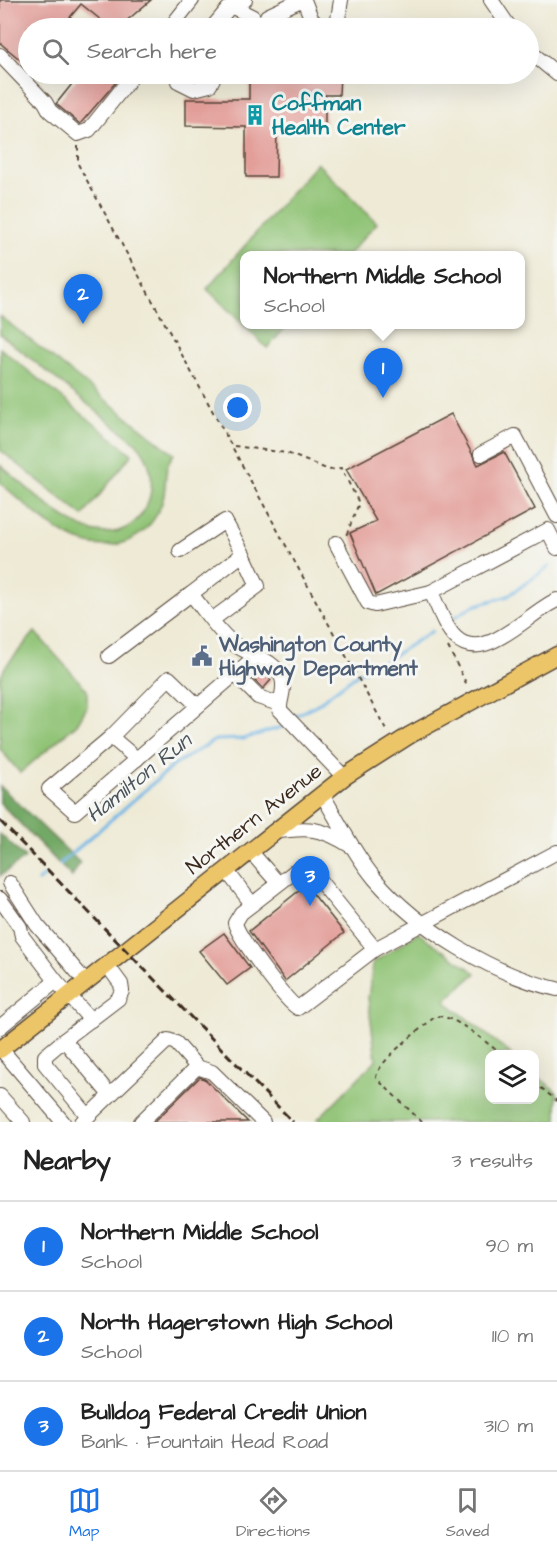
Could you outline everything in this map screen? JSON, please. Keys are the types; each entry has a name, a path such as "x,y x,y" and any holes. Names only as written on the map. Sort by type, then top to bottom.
{"main road":[{"name":"Northern Avenue","path":"2,1044 86,982 344,777 410,735 557,655"}],"street":[{"path":"178,18 192,0"},
{"path":"223,18 239,3 260,16 303,0 311,18"},
{"path":"338,18 341,0"},
{"path":"491,0 503,18"},
{"path":"0,55 18,74"},
{"path":"539,60 557,74"},
{"path":"28,84 45,102 50,111 78,134 89,130 126,84"},
{"path":"183,84 194,89 210,84"},
{"path":"481,454 515,436 557,516"},
{"path":"180,551 225,521 243,554 258,586 213,619"},
{"path":"336,543 368,603 375,605 431,592 552,527 557,548"},
{"path":"110,656 243,554"},
{"path":"431,592 456,638 472,646 496,641 544,605 557,600"},
{"path":"191,594 231,642 264,659 278,671 283,681 283,696 279,704"},
{"path":"198,706 169,678 111,737 49,789 75,812 137,759 256,656"},
{"path":"235,674 258,697 279,704 284,716 344,777"},
{"path":"111,737 137,759"},
{"path":"322,794 354,849 377,881 424,924 484,962 523,979 557,989"},
{"path":"273,832 302,828 316,829 332,835 354,849"},
{"path":"250,851 278,883"},
{"path":"375,949 311,870 294,872 236,918 237,933 298,1008 375,949 557,852"},
{"path":"226,870 252,904"},
{"path":"10,883 37,925 86,982"},
{"path":"0,899 20,927 22,936 56,981 91,1020"},
{"path":"107,965 121,984 123,991 118,999 64,1040 44,1060 85,1119 168,1040 176,1043 197,1067 212,1072 263,1122"},
{"path":"0,1027 56,981"},
{"path":"64,1040 110,1095"},
{"path":"2,1044 63,1122"},
{"path":"141,1122 197,1067"},
{"path":"0,1096 23,1122"}],"path":[{"path":"78,134 78,164 388,734"},
{"path":"232,445 287,453 329,470 341,468 359,503 347,535 336,543"},
{"path":"422,1122 376,1078 375,1073 382,1063 436,1016 445,1017 473,1032 496,1050"},
{"path":"539,1086 557,1101"}],"green space":[{"path":"317,163 377,223 352,251 240,251"},
{"path":"240,251 240,321 207,289"},
{"path":"0,316 174,454 167,467 164,495 159,510 149,526 134,538 104,546 87,544 71,538 41,518 0,483 0,465 59,514 85,529 97,532 115,532 129,526 140,516 148,503 151,488 151,472 146,457 136,443 0,334"},
{"path":"248,329 284,329 267,348"},
{"path":"0,348 132,454 83,516 0,450"},
{"path":"35,632 87,690 87,707 77,724 20,773 0,749 0,679 5,667"},
{"path":"0,786 80,863 72,877 0,803"},
{"path":"0,834 25,858 0,876"},
{"path":"418,933 476,973 445,1001 506,1050 485,1050 485,1104 539,1104 539,1077 557,1092 557,1122 321,1122 318,1119 376,1060 368,998 373,963"}],"building":[{"path":"0,0 151,0 130,18 98,18 81,4 69,18 18,18 18,58 0,43"},
{"path":"72,84 114,84 80,124 56,104"},
{"name":"Coffman Health Center","path":"249,84 340,84 339,95 325,95 325,128 277,128 276,177 246,177 246,127 186,126 186,99 249,99"},
{"path":"451,414 478,465 504,452 535,509 376,595 350,533 376,521 346,469"},
{"path":"258,668 271,680 263,689 250,676"},
{"path":"306,885 344,933 285,981 249,931"},
{"path":"224,933 250,968 227,985 199,951"},
{"path":"200,1077 206,1080 248,1122 154,1122"}],"waterway":[{"name":"Hamilton Run","path":"455,617 473,606 508,596 550,566"},
{"name":"Hamilton Run","path":"293,717 316,705 360,672 382,663 432,631"},
{"name":"Hamilton Run","path":"60,864 174,765 215,740 243,739 282,727"},
{"name":"Hamilton Run","path":"38,881 44,876"}],"railway":[{"path":"0,821 293,1122"}],"place":[{"name":"Coffman Health Center","path":"255,115"},
{"name":"North Hagerstown High School","path":"83,324"},
{"name":"Northern Middle School","path":"383,398"},
{"name":"Washington County Highway Department","path":"202,656"},
{"name":"Bulldog Federal Credit Union","path":"310,906"}]}
